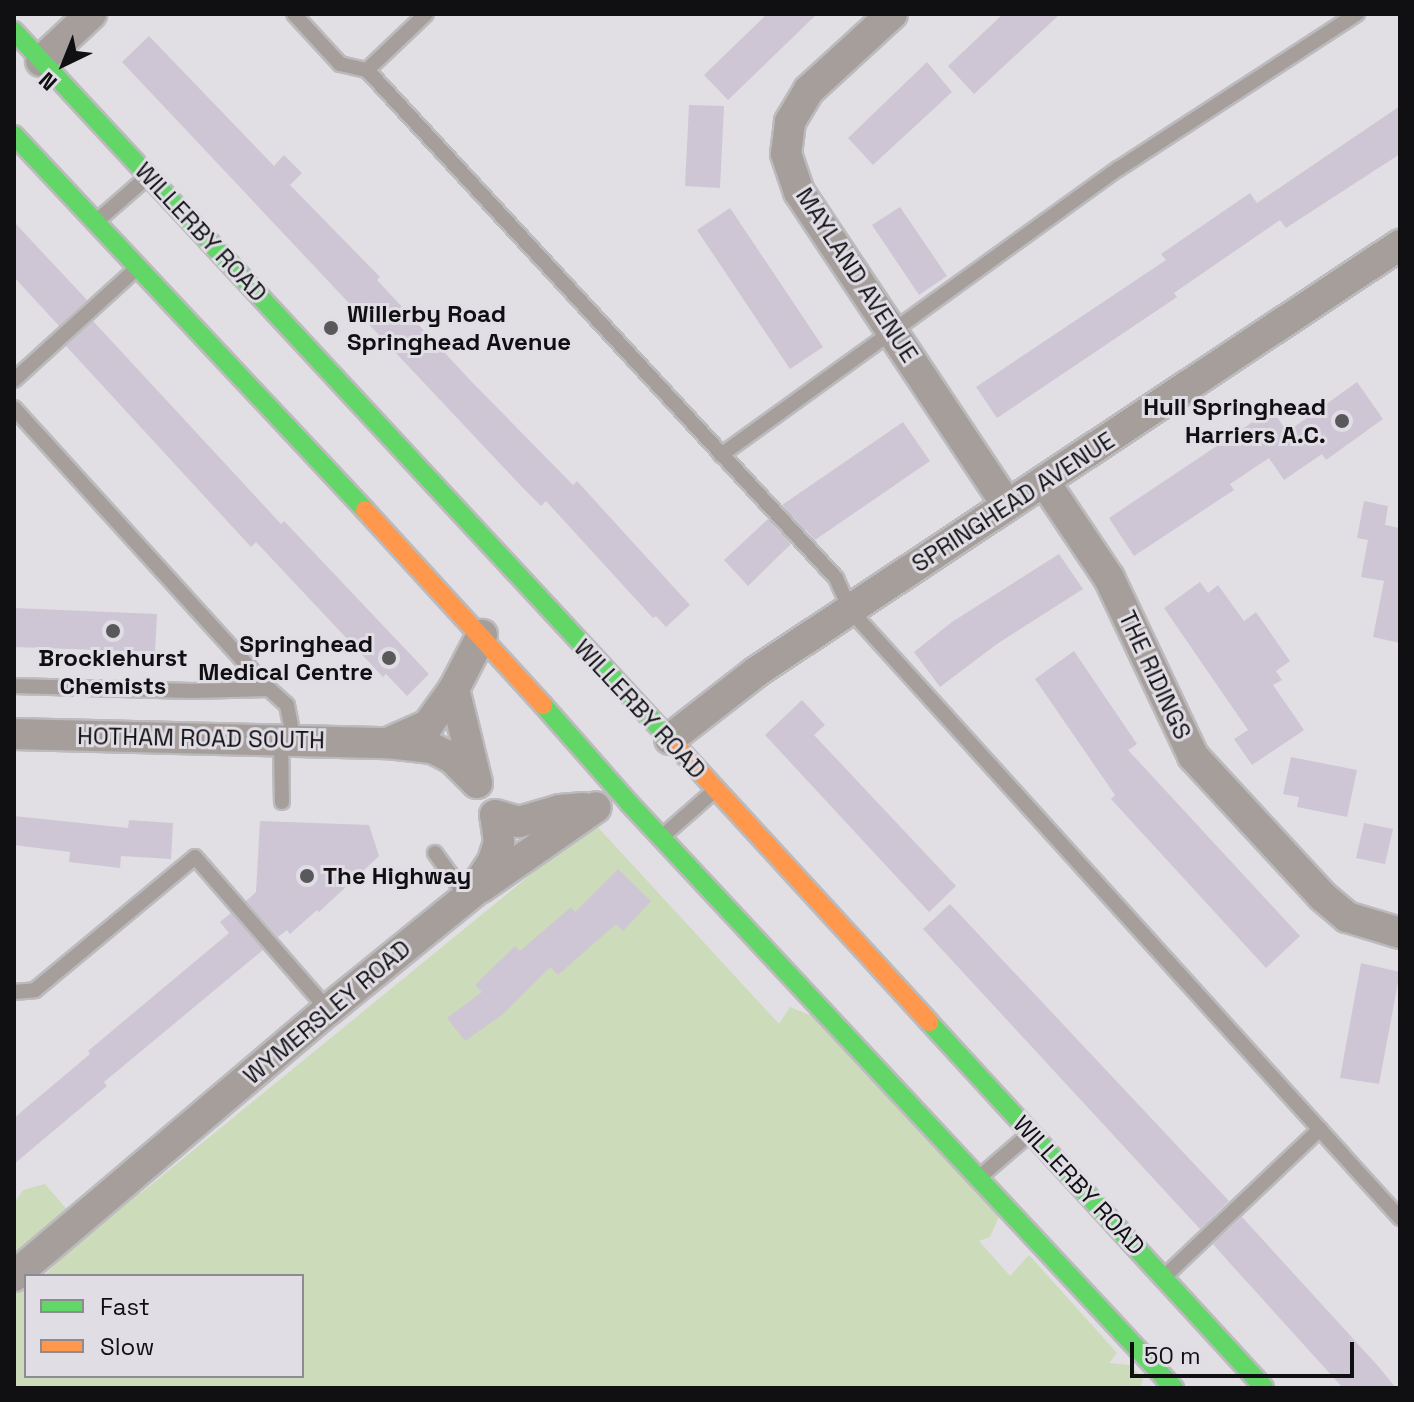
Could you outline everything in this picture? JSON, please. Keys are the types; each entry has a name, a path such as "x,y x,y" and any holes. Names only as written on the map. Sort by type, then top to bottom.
{"street":[{"path":"41,61 91,14"},
{"name":"MAYLAND AVENUE","path":"884,17 809,90 790,122 786,154 799,192 1007,505"},
{"name":"WILLERBY ROAD","path":"14,31 670,739 1264,1388"},
{"path":"14,135 482,635 629,803 1174,1388"},
{"name":"SPRINGHEAD AVENUE","path":"670,739 756,672 1400,245"},
{"name":"THE RIDINGS","path":"1044,481 1109,578 1193,756 1322,896 1347,917 1400,933"},
{"name":"HOTHAM ROAD SOUTH","path":"388,743 428,725 454,689 482,635"},
{"name":"HOTHAM ROAD SOUTH","path":"454,689 477,783 495,815"},
{"name":"HOTHAM ROAD SOUTH","path":"14,734 388,743 432,748 452,758 477,783"},
{"path":"495,815 519,822 560,810 629,803"},
{"path":"470,894 596,807"},
{"name":"WYMERSLEY ROAD","path":"14,1276 470,894 493,861 499,842 495,815"}],"lane":[{"path":"294,14 340,64 367,70 836,578 850,610 1400,1218"},
{"path":"367,70 426,14"},
{"path":"721,455 1118,169 1357,14"},
{"path":"94,223 148,176"},
{"path":"14,380 136,268"},
{"path":"14,408 269,689 287,705 282,802"},
{"path":"14,686 192,691 269,689"},
{"path":"662,837 715,791"},
{"path":"435,853 470,894"},
{"path":"15,990 35,990 195,857 328,1010"},
{"path":"1164,1277 1320,1129"},
{"path":"978,1178 1031,1132"}],"green space":[{"path":"594,823 779,1024 790,1007 827,1022 999,1216 990,1237 979,1241 1010,1276 1029,1255 1117,1353 1109,1363 1130,1365 1143,1379 1140,1388 14,1388 14,1275 21,1270 46,1274 55,1265 31,1265 14,1253 14,1204 23,1190 45,1184 69,1212 120,1186 141,1193"}],"building":[{"path":"767,14 817,14 728,100 704,75"},
{"path":"1003,14 1060,14 974,94 948,66"},
{"path":"149,36 274,166 284,155 302,173 290,185 380,277 377,280 469,379 573,485 577,481 690,605 666,627 656,616 653,618 546,501 541,506 523,488 122,62"},
{"path":"927,62 952,92 873,165 848,138"},
{"path":"689,105 724,106 720,188 685,186"},
{"path":"1400,106 1400,154 1286,228 1280,220 1174,293 1177,297 997,418 976,387 1166,260 1161,254 1250,193 1257,203"},
{"path":"900,207 947,276 919,295 872,225"},
{"path":"730,208 823,347 790,369 697,230"},
{"path":"14,222 87,300 59,326 14,277"},
{"path":"93,321 281,524 284,521 429,674 407,696 386,674 383,677 256,542 251,547 66,346"},
{"path":"1357,382 1383,419 1326,460 1322,454 1284,480 1269,458 1230,484 1234,490 1134,556 1109,518 1272,409 1287,432"},
{"path":"903,422 930,461 815,540 782,505"},
{"path":"1364,501 1388,506 1385,525 1400,528 1400,643 1373,637 1384,581 1361,577 1368,540 1357,538"},
{"path":"768,519 791,544 748,586 724,560"},
{"path":"1059,554 1083,589 997,644 940,687 914,652 952,622"},
{"path":"1200,582 1208,593 1218,585 1244,621 1256,612 1290,661 1276,671 1282,680 1273,685 1304,730 1252,765 1234,739 1248,730 1164,608"},
{"path":"14,608 157,614 155,652 14,647"},
{"path":"1074,651 1137,744 1128,750 1300,936 1266,968 1111,799 1115,795 1035,679"},
{"path":"802,700 825,725 814,735 956,886 929,912 765,735"},
{"path":"1291,757 1357,770 1347,817 1297,807 1299,797 1283,794"},
{"path":"14,816 128,828 129,820 173,823 171,859 121,856 120,868 69,862 70,852 14,845"},
{"name":"The Highway","path":"260,821 369,825 379,856 319,912 317,910 290,934 287,930 278,937 246,901 256,892"},
{"path":"1364,823 1393,829 1385,864 1356,858"},
{"path":"618,869 651,901 623,931 616,924 558,975 550,967 503,1014 465,1041 447,1018 482,992 475,985 515,946 520,951 571,907 575,912"},
{"path":"950,904 1229,1201 1200,1229 923,929"},
{"path":"231,913 263,950 104,1082 107,1086 14,1164 14,1118 90,1054 88,1051 229,933 220,922"},
{"path":"1361,963 1400,972 1379,1084 1340,1078"},
{"path":"1242,1217 1396,1388 1343,1388 1228,1261 1213,1244"}],"traffic: fast":[{"path":"14,31 680,750"},
{"path":"14,135 365,510"},
{"path":"543,705 629,803 1174,1388"},
{"path":"929,1022 1264,1388"}],"traffic: slow":[{"path":"365,510 543,705"},
{"path":"680,750 929,1022"}],"place":[{"name":"Willerby Road Springhead Avenue","path":"331,328"},
{"name":"Hull Springhead Harriers A.C.","path":"1342,421"},
{"name":"Brocklehurst Chemists","path":"113,631"},
{"name":"Springhead Medical Centre","path":"389,658"},
{"name":"The Highway","path":"307,876"}]}
